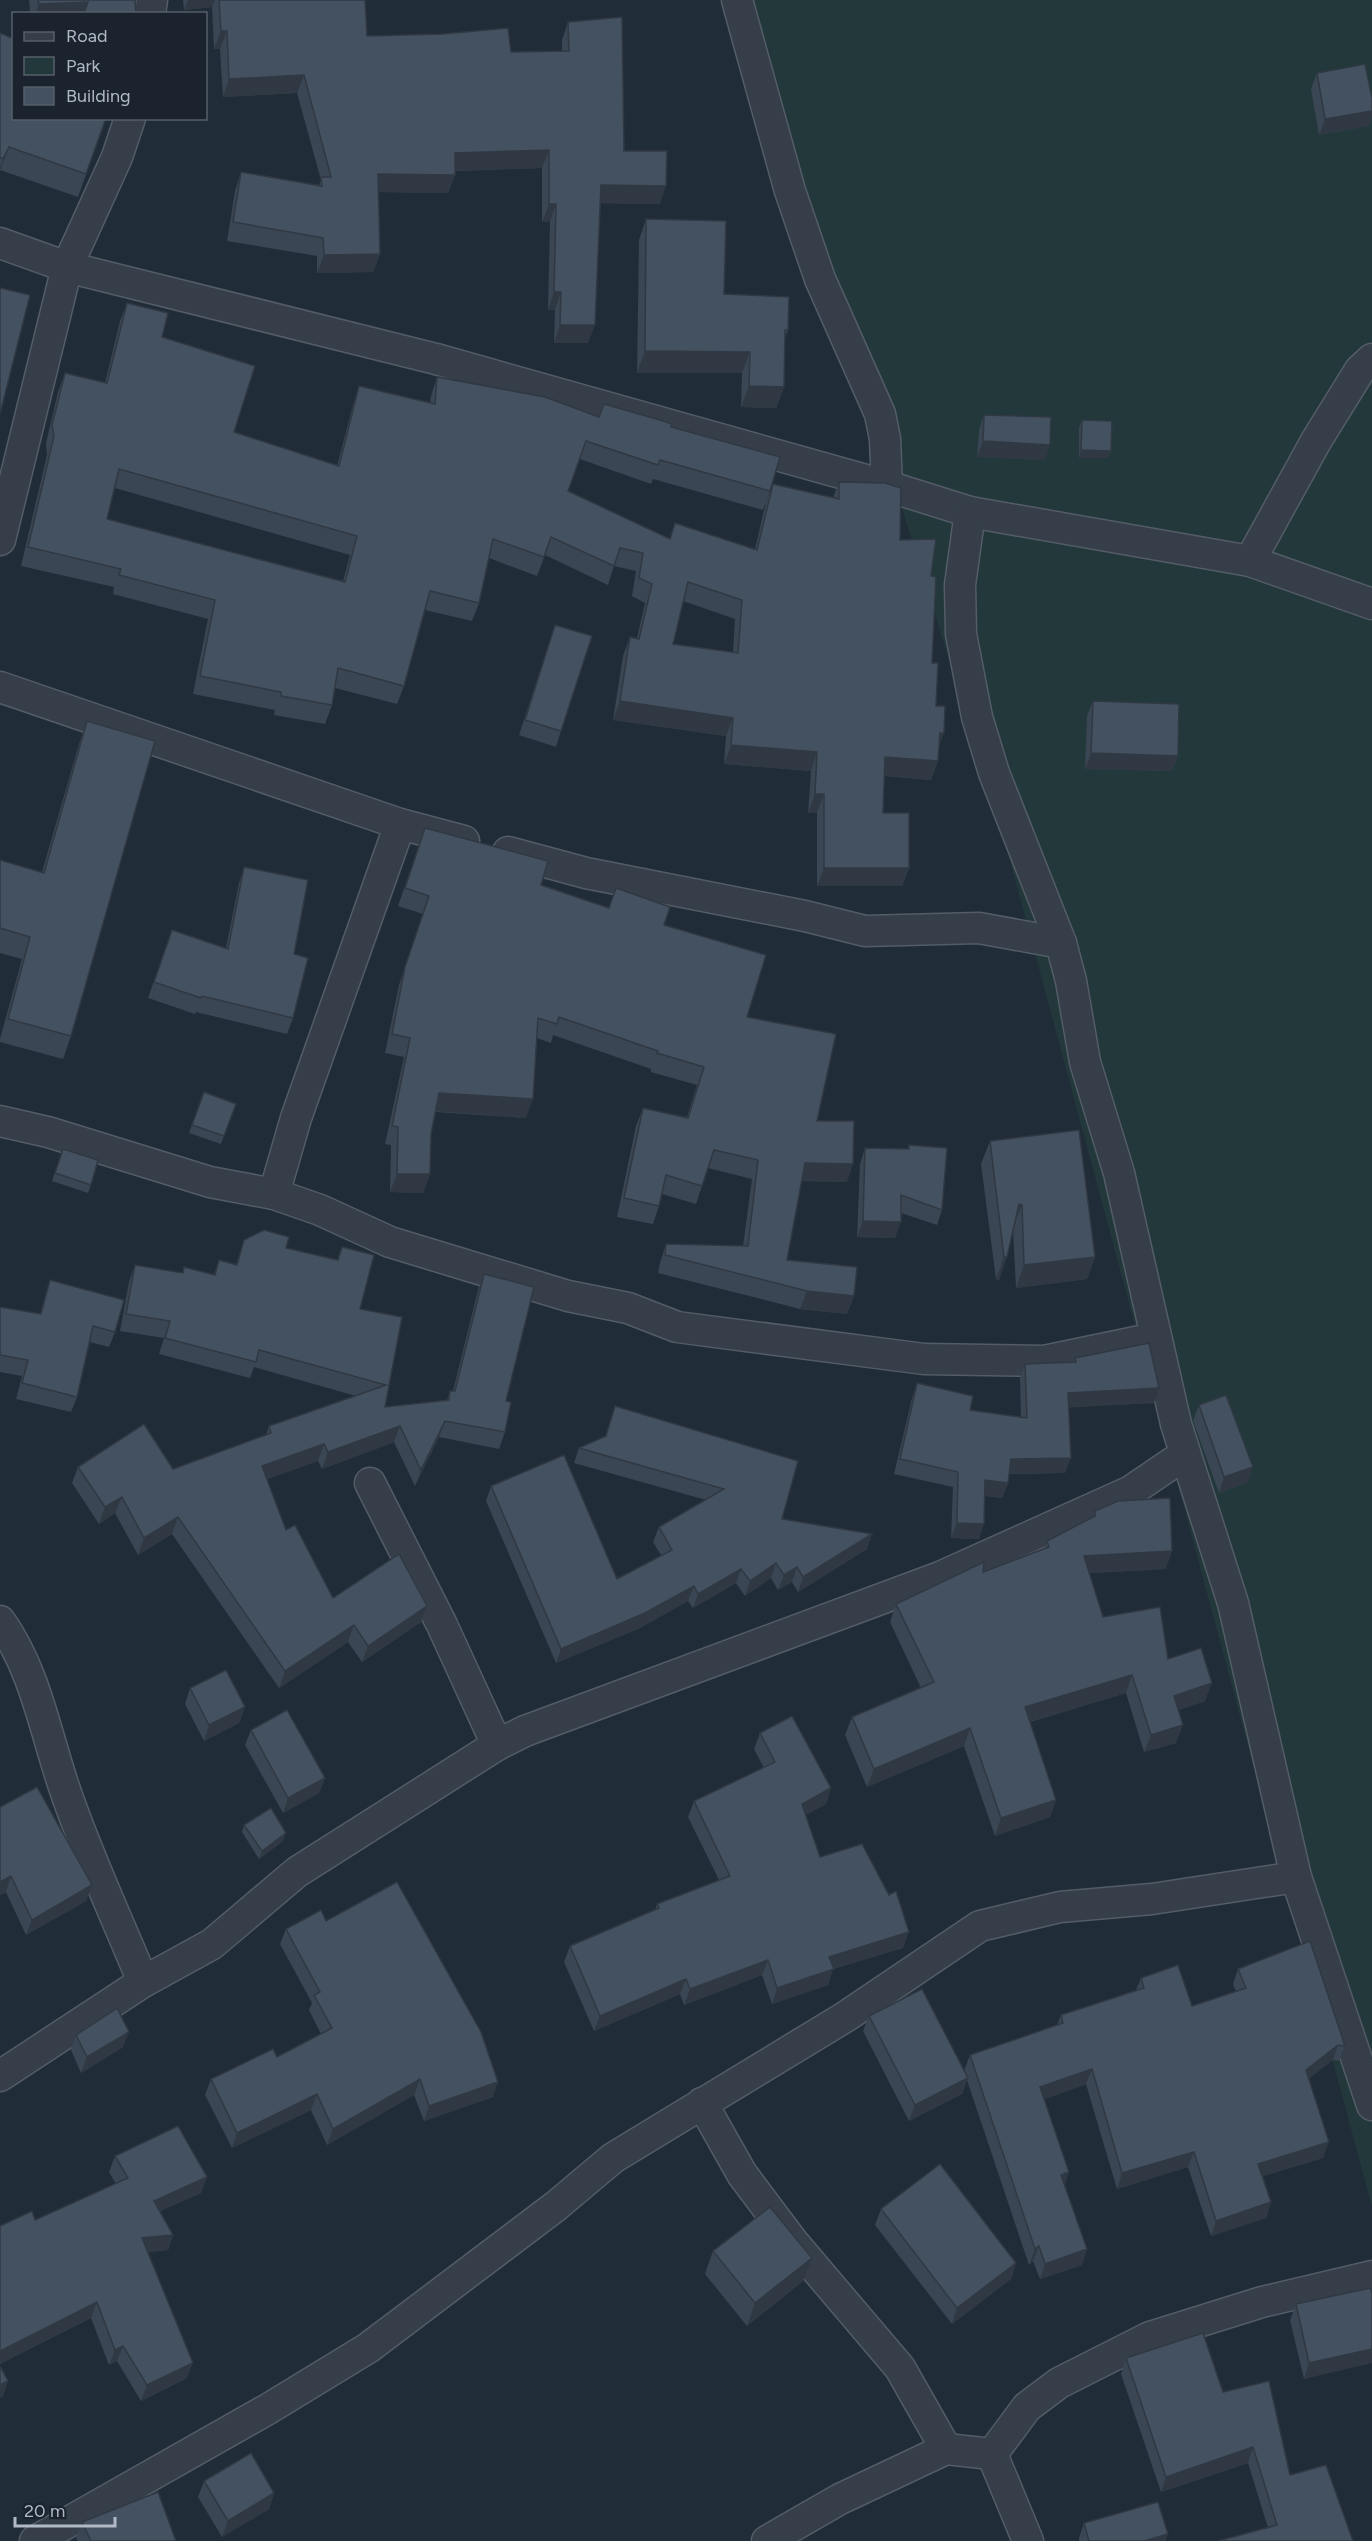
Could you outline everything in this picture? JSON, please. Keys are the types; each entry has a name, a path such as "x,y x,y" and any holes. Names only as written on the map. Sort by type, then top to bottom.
{"street":[{"path":"737,0 790,191 820,279 880,414 885,439 887,486"},
{"path":"0,540 67,267 117,157 129,120"},
{"path":"0,243 67,267 436,359 887,486 970,512 1250,561 1372,604"},
{"path":"1250,561 1316,441 1360,370 1372,359"},
{"path":"970,512 960,585 961,634 977,717 993,772 1061,943 1071,981 1085,1062 1119,1173 1155,1338 1184,1455 1233,1603 1296,1877 1372,2104"},
{"path":"0,687 400,824 586,873 805,916 865,931 979,928 1061,943"},
{"path":"274,1194 296,1118 400,824"},
{"path":"0,1121 48,1132 210,1182 274,1194 390,1242 568,1296 628,1308 677,1327 924,1359 1044,1360 1155,1338"},
{"path":"0,2076 143,1982 212,1944 297,1872 497,1745 525,1731 940,1577 1131,1491 1184,1455"},
{"path":"370,1483 442,1625 497,1745"},
{"path":"0,1621 18,1646 64,1787 143,1982"},
{"path":"43,2539 268,2409 368,2348 556,2206 613,2157 845,2018 980,1926 1060,1907 1152,1899 1296,1877"},
{"path":"702,2103 742,2174 793,2242 900,2368 946,2449"},
{"path":"992,2454 1027,2407 1059,2383 1150,2337 1262,2302 1372,2276"},
{"path":"767,2541 840,2499 946,2449 992,2454"},
{"path":"992,2454 1028,2541"}],"green space":[{"path":"752,0 1372,0 1372,2207 1001,827 828,270"}],"building":[{"path":"38,0 135,0 136,12 85,12 88,2 39,4"},
{"path":"219,0 365,0 367,36 443,34 508,28 511,52 569,51 568,22 622,17 624,151 667,151 666,186 601,185 595,325 560,325 561,292 554,292 556,204 549,204 549,150 455,153 455,175 378,174 380,254 324,255 323,238 233,222 241,172 322,186 321,177 331,177 304,75 229,79 227,31 221,31"},
{"path":"0,33 12,38 12,120 105,120 86,174 9,147 3,159 0,157"},
{"path":"1365,64 1372,98 1372,111 1325,119 1317,73"},
{"path":"646,219 726,221 724,294 789,297 788,330 785,330 784,387 749,386 750,352 645,351"},
{"path":"0,288 30,295 0,414"},
{"path":"127,303 168,313 162,337 255,366 234,432 339,466 359,386 435,404 437,377 545,397 599,417 604,404 672,424 671,427 780,457 770,491 660,460 658,465 586,441 568,491 670,539 675,523 757,550 773,484 839,499 839,482 885,483 901,488 900,540 936,539 931,576 936,577 932,663 938,663 936,706 945,706 944,733 940,733 938,761 885,757 883,813 909,813 909,868 824,868 824,794 815,794 817,752 731,745 733,718 620,701 630,637 639,639 652,584 639,578 643,553 620,548 614,566 551,537 544,557 493,539 479,603 430,591 404,686 338,668 332,705 281,696 281,692 200,676 215,600 119,575 121,569 28,547 54,436 52,425 65,373 107,383","holes":["119,469 357,536 345,582 107,519","688,582 742,600 738,653 673,644"]},
{"path":"984,415 1051,417 1050,445 983,441"},
{"path":"1082,420 1112,421 1111,451 1081,450"},
{"path":"555,625 592,636 561,731 525,720"},
{"path":"1093,701 1179,704 1178,756 1091,753"},
{"path":"87,721 155,741 71,1036 8,1019 30,937 0,928 0,860 44,873"},
{"path":"425,828 548,861 541,885 609,908 616,888 670,907 664,925 766,955 747,1017 836,1034 817,1121 854,1121 853,1164 805,1163 787,1260 857,1267 854,1296 807,1291 665,1255 666,1244 748,1246 758,1160 714,1150 702,1186 666,1175 659,1206 624,1198 643,1108 688,1118 704,1067 657,1053 658,1051 559,1017 557,1024 538,1018 533,1099 439,1093 431,1134 430,1174 397,1174 398,1127 392,1126 410,1038 392,1034 405,967 429,896 405,888"},
{"path":"244,867 308,880 294,954 308,958 293,1018 202,996 201,998 154,982 172,930 228,949"},
{"path":"204,1092 236,1104 224,1136 192,1125"},
{"path":"1079,1130 1095,1257 1024,1265 1022,1205 1019,1204 1007,1257 1004,1257 990,1141"},
{"path":"909,1145 947,1148 942,1210 901,1195 901,1222 863,1221 865,1148 909,1149"},
{"path":"63,1149 98,1160 91,1185 55,1173"},
{"path":"264,1230 289,1237 286,1248 338,1260 342,1247 374,1255 360,1309 402,1317 385,1407 449,1400 450,1391 455,1391 484,1274 534,1287 506,1401 511,1402 505,1432 445,1421 421,1470 400,1426 328,1452 324,1444 262,1466 286,1530 295,1525 333,1598 399,1554 427,1606 368,1646 354,1625 285,1671 178,1517 144,1538 122,1497 105,1507 78,1467 144,1424 173,1469 271,1433 269,1426 386,1385 259,1350 256,1362 165,1338 170,1321 126,1314 135,1265 183,1273 184,1267 215,1275 219,1260 237,1265 244,1240"},
{"path":"50,1280 124,1300 115,1332 93,1326 77,1397 22,1383 28,1360 0,1355 0,1307 41,1314"},
{"path":"1149,1343 1159,1388 1068,1393 1071,1458 1011,1459 1008,1483 985,1480 984,1524 957,1523 958,1472 900,1459 917,1383 973,1396 970,1410 1027,1418 1025,1364 1076,1362 1075,1358"},
{"path":"1226,1395 1253,1467 1224,1477 1199,1405"},
{"path":"615,1406 798,1461 782,1519 872,1534 803,1577 797,1567 784,1575 776,1563 750,1581 741,1569 698,1594 694,1586 645,1613 561,1649 491,1486 564,1455 617,1579 672,1550 659,1527 724,1489 579,1448 606,1436"},
{"path":"1170,1498 1172,1551 1084,1556 1103,1617 1160,1607 1168,1659 1201,1648 1212,1683 1174,1696 1183,1725 1151,1735 1132,1675 1025,1707 1056,1800 1001,1818 970,1728 874,1769 852,1717 934,1682 896,1604 984,1562 983,1572 1049,1547 1047,1541 1095,1516 1095,1511 1118,1501"},
{"path":"226,1670 245,1707 209,1725 190,1688"},
{"path":"287,1710 325,1778 288,1798 251,1730"},
{"path":"792,1716 831,1788 802,1804 820,1857 862,1844 889,1895 896,1891 909,1932 829,1957 834,1969 777,1988 768,1960 690,1989 686,1979 600,2016 570,1946 659,1908 657,1904 730,1876 694,1801 775,1762 760,1733"},
{"path":"37,1787 92,1885 32,1920 11,1876 0,1882 0,1807"},
{"path":"271,1808 286,1833 262,1851 244,1825"},
{"path":"397,1882 481,2032 498,2082 429,2106 420,2079 333,2129 317,2094 237,2133 211,2079 273,2049 277,2057 332,2028 314,1995 320,1992 286,1929 321,1910 326,1921"},
{"path":"1310,1941 1345,2046 1338,2045 1306,2070 1329,2142 1258,2164 1271,2202 1216,2221 1194,2152 1122,2173 1092,2069 1040,2087 1069,2172 1061,2175 1087,2249 1045,2264 1039,2246 1035,2249 970,2055 1063,2023 1061,2015 1144,1988 1141,1978 1178,1965 1192,2006 1246,1988 1238,1969"},
{"path":"922,1989 968,2078 915,2105 869,2016"},
{"path":"117,2008 129,2032 87,2057 76,2035"},
{"path":"178,2126 207,2177 154,2201 173,2235 142,2238 193,2363 147,2385 123,2346 115,2350 97,2302 0,2351 0,2226 32,2211 35,2220 128,2178 115,2156"},
{"path":"940,2164 1016,2263 957,2308 881,2209"},
{"path":"770,2207 812,2258 755,2303 713,2251"},
{"path":"1370,2288 1372,2294 1372,2349 1309,2363 1296,2304"},
{"path":"1203,2333 1223,2392 1269,2381 1290,2475 1326,2465 1353,2541 1218,2541 1277,2525 1253,2447 1166,2477 1126,2358"},
{"path":"0,2366 8,2381 0,2385"},
{"path":"251,2453 274,2493 228,2521 204,2481"},
{"path":"158,2492 176,2541 91,2541 82,2522"},
{"path":"1158,2502 1168,2534 1144,2541 1089,2541 1084,2523"}]}
